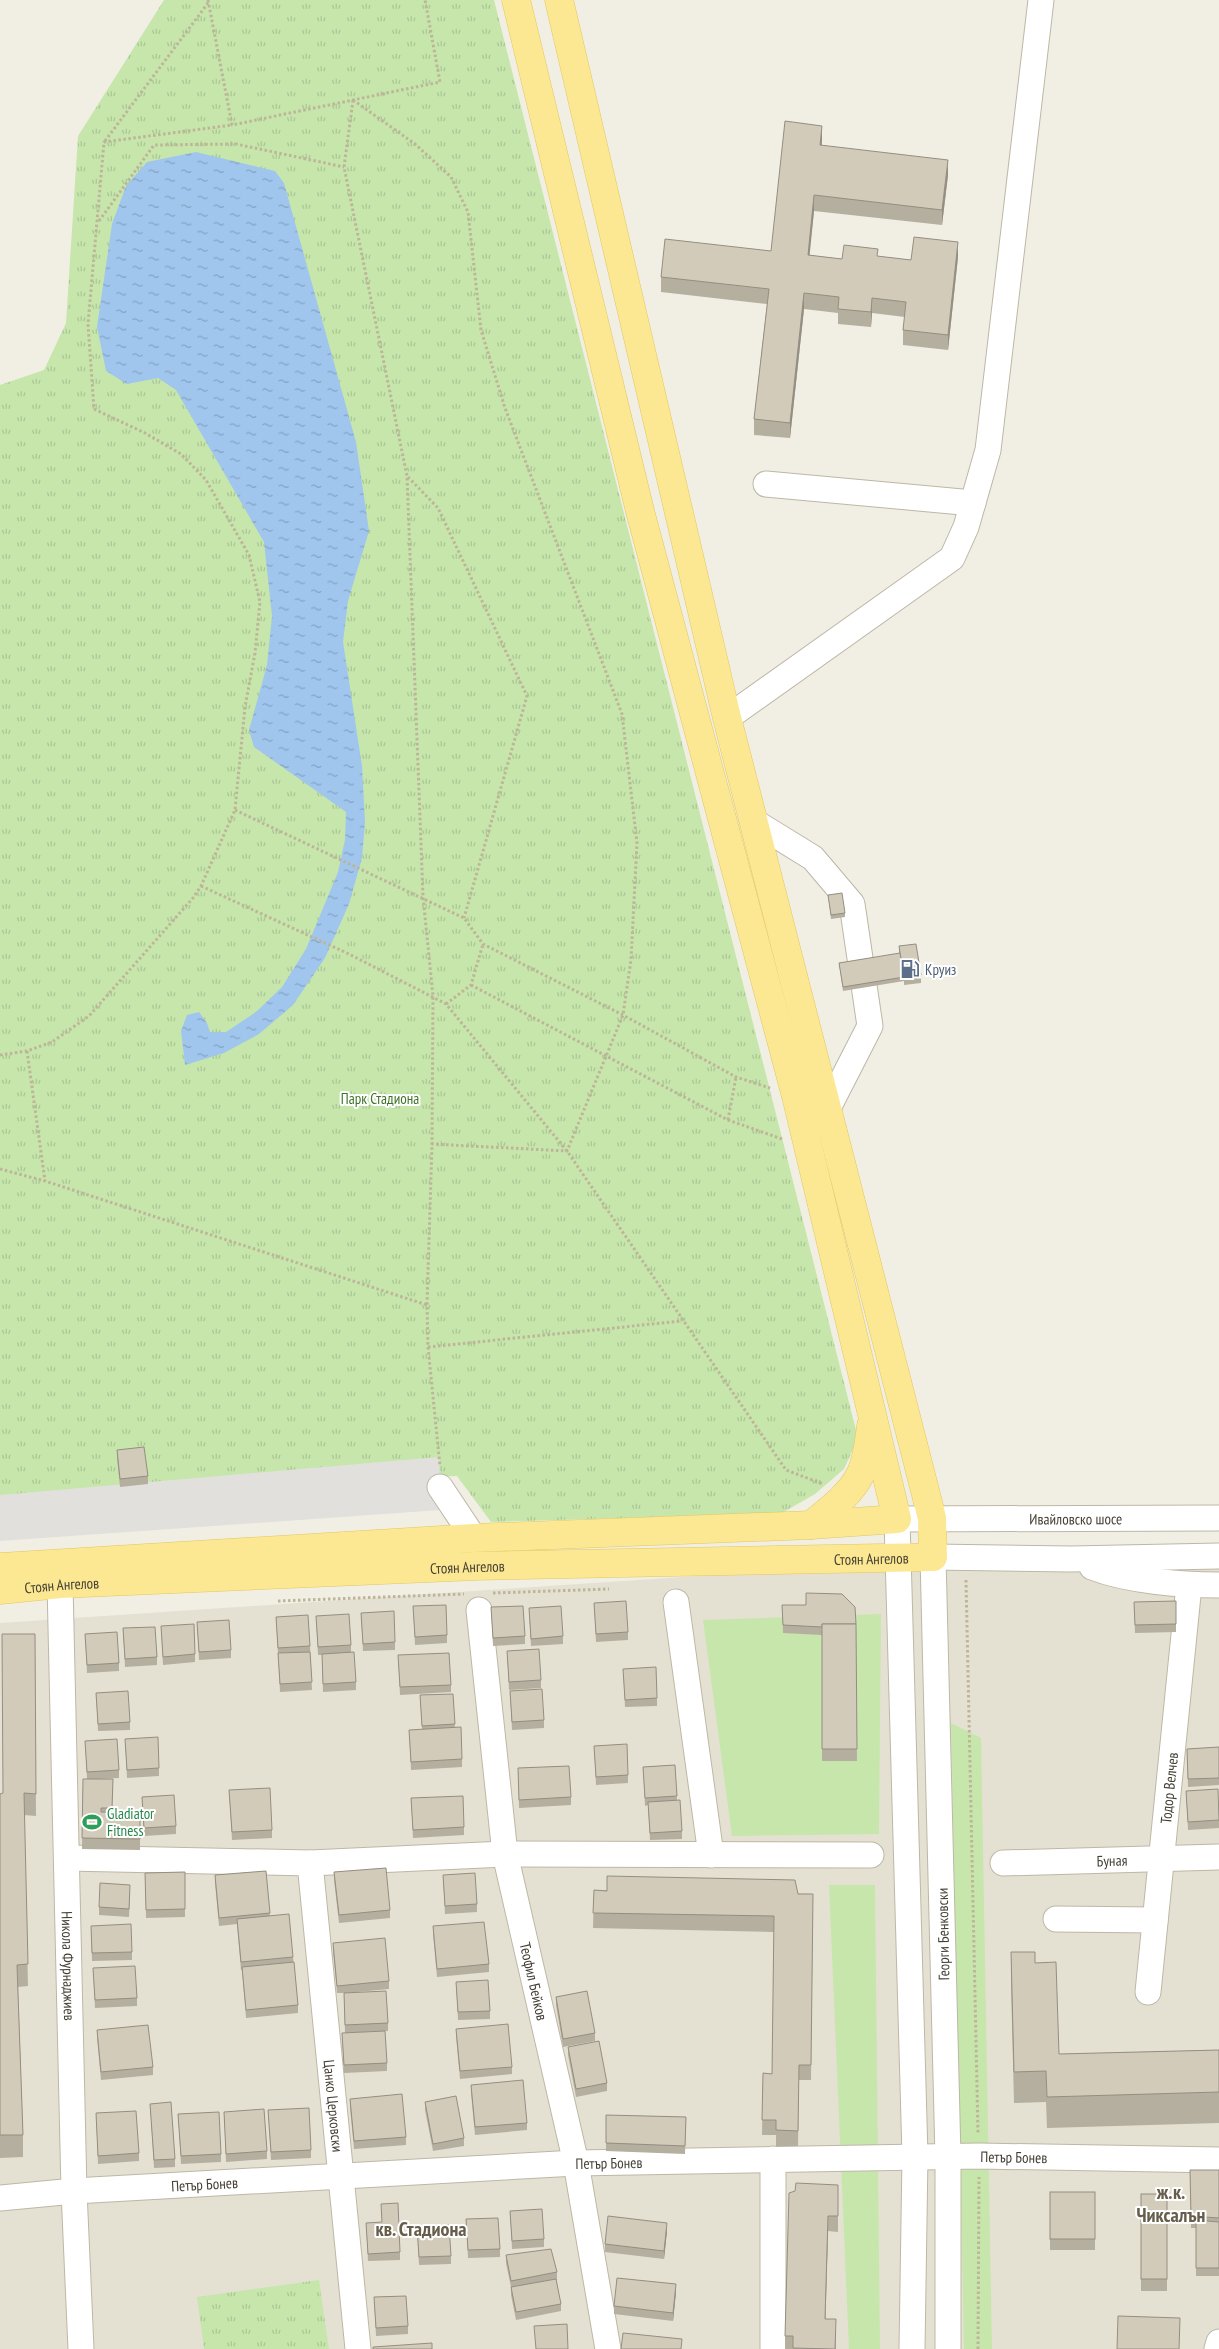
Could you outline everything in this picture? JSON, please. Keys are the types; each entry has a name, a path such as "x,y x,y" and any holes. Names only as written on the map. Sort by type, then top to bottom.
{"main road":[{"path":"516,0 640,511 796,1096 897,1519"},
{"name":"Георги Бенковски","path":"559,0 727,718 932,1518 933,1557"},
{"path":"811,1526 846,1493 860,1476 868,1447 872,1412"},
{"name":"Стоян Ангелов","path":"0,1567 474,1538 811,1526 897,1519"},
{"name":"Стоян Ангелов","path":"0,1590 60,1584 476,1566 933,1557"}],"street":[{"path":"727,718 952,558 966,527 988,450 1041,0"},
{"path":"766,484 973,504"},
{"path":"753,821 813,858 852,904 870,1026 828,1110"},
{"path":"440,1487 474,1538"},
{"name":"Ивайловско шосе","path":"932,1518 1219,1518"},
{"name":"Стоян Ангелов","path":"897,1519 932,1518"},
{"path":"897,1519 915,2156 912,2349"},
{"path":"933,1557 1071,1559 1219,1556"},
{"name":"Георги Бенковски","path":"933,1557 948,2157 948,2349"},
{"path":"1071,1559 1107,1573 1189,1585 1219,1585"},
{"name":"Никола Фурнаджиев","path":"60,1584 74,2192 81,2349"},
{"name":"Тодор Велчев","path":"1148,1992 1189,1585"},
{"name":"Теофил Бейков","path":"478,1599 504,1854 576,2163 608,2349"},
{"path":"676,1602 711,1855"},
{"path":"66,1858 310,1863 504,1854 871,1855"},
{"name":"Буная","path":"1004,1863 1219,1857"},
{"name":"Цанко Церковски","path":"310,1863 358,2349"},
{"path":"1056,1919 1155,1920"},
{"name":"Петър Бонев","path":"0,2198 341,2175 576,2163 915,2156 1219,2160"},
{"path":"773,2158 773,2349"},
{"path":"1217,2349 1219,2342"}],"path":[{"path":"104,142 232,125 440,82 425,0"},
{"path":"208,2 232,125"},
{"path":"0,1055 27,1052 52,1042 89,1016 201,886 236,810 245,707 255,653 260,602 249,555 206,480 181,454 145,433 94,410 88,324 99,222 104,142 208,2"},
{"path":"353,100 344,167 407,476 423,898 433,996 432,1144 427,1305 428,1347 439,1457 440,1487"},
{"path":"353,100 415,144 451,177 468,212 482,330 504,408 622,714 637,843 631,960 623,1015 567,1151"},
{"path":"99,222 154,145 236,144 344,167"},
{"path":"407,476 438,508 527,696 464,918"},
{"path":"236,810 464,918 483,944 623,1015 736,1077 796,1096"},
{"path":"201,886 350,954 446,1004 567,1151 786,1470 846,1493"},
{"path":"446,1004 471,985 483,944"},
{"path":"471,985 728,1120 808,1148"},
{"path":"27,1052 45,1181"},
{"path":"728,1120 736,1077"},
{"path":"432,1144 567,1151"},
{"path":"0,1169 45,1181 427,1305"},
{"path":"428,1347 682,1321"},
{"path":"966,1558 979,2156 978,2349"},
{"path":"269,1601 478,1599 615,1589"}],"shaded area":[{"path":"439,1457 440,1487 455,1509 0,1541 0,1495"},
{"path":"1219,1550 1219,2349 0,2349 0,1623 890,1563"}],"green space":[{"name":"Парк Стадиона","path":"164,0 494,0 858,1438 844,1469 815,1494 782,1513 491,1522 457,1476 0,1497 0,385 44,370 66,323 78,136"},
{"path":"881,1614 879,1834 732,1836 703,1620"},
{"path":"951,1723 981,1738 992,2349 964,2349"},
{"path":"829,1885 875,1885 880,2349 849,2349"},
{"path":"319,2280 329,2349 204,2349 197,2297"}],"water":[{"path":"196,152 275,171 284,183 356,442 369,531 348,601 343,642 362,766 365,822 362,858 349,904 325,958 293,1005 259,1034 224,1053 185,1065 181,1031 187,1015 199,1012 207,1023 210,1032 226,1032 256,1012 282,987 306,949 338,872 345,840 346,812 254,747 249,730 267,665 272,616 264,542 176,390 158,378 127,384 106,371 97,327 112,224 126,186 147,162"}],"building":[{"path":"785,121 822,126 820,145 948,160 942,210 814,195 808,255 842,259 844,245 878,249 877,256 911,260 914,237 958,242 948,335 903,330 906,302 872,298 871,312 838,309 839,297 804,293 790,423 754,419 769,289 661,277 665,239 771,251"},
{"path":"842,893 845,913 831,915 828,895"},
{"path":"916,944 921,975 904,978 899,946"},
{"path":"900,953 904,977 843,987 839,963"},
{"path":"144,1447 148,1476 120,1479 117,1450"},
{"path":"806,1593 842,1594 855,1607 856,1624 822,1624 822,1627 783,1625 782,1605 806,1605"},
{"path":"626,1601 628,1632 596,1634 594,1603"},
{"path":"1176,1601 1176,1624 1135,1625 1134,1602"},
{"path":"446,1605 447,1635 415,1637 413,1606"},
{"path":"523,1606 525,1636 493,1638 491,1607"},
{"path":"561,1606 563,1636 531,1639 529,1608"},
{"path":"394,1611 395,1642 363,1644 361,1613"},
{"path":"349,1614 351,1645 318,1647 316,1616"},
{"path":"308,1615 310,1646 278,1648 276,1617"},
{"path":"229,1620 231,1650 199,1652 197,1622"},
{"path":"194,1624 195,1654 163,1657 161,1626"},
{"path":"822,1624 856,1624 857,1749 822,1749"},
{"path":"155,1627 157,1657 125,1659 123,1628"},
{"path":"117,1632 119,1663 87,1665 85,1634"},
{"path":"2,1634 35,1634 36,1794 24,1793 28,1964 17,1965 23,2135 0,2135 0,1794 3,1793"},
{"path":"539,1649 541,1680 509,1682 507,1651"},
{"path":"310,1652 312,1682 280,1684 278,1653"},
{"path":"354,1652 356,1682 323,1684 322,1654"},
{"path":"449,1653 451,1685 400,1687 398,1655"},
{"path":"656,1667 657,1698 625,1700 623,1669"},
{"path":"542,1689 544,1720 512,1722 510,1691"},
{"path":"128,1691 130,1722 98,1724 96,1693"},
{"path":"453,1694 455,1724 422,1726 420,1695"},
{"path":"461,1727 462,1759 411,1762 409,1730"},
{"path":"158,1737 159,1768 127,1770 125,1739"},
{"path":"117,1739 119,1770 87,1772 85,1741"},
{"path":"627,1744 628,1775 596,1777 594,1746"},
{"path":"1219,1747 1219,1778 1188,1779 1187,1749"},
{"path":"675,1765 677,1796 645,1798 643,1767"},
{"path":"569,1766 571,1797 519,1800 518,1768"},
{"name":"Gladiator Fitness","path":"83,1779 113,1779 112,1808 101,1808 101,1812 140,1813 140,1839 82,1838"},
{"path":"270,1788 272,1830 232,1832 229,1790"},
{"path":"1218,1789 1219,1820 1188,1822 1186,1791"},
{"path":"174,1795 176,1826 144,1828 142,1797"},
{"path":"463,1796 464,1827 413,1830 411,1798"},
{"path":"680,1800 682,1831 650,1833 648,1802"},
{"path":"386,1868 390,1910 339,1915 334,1872"},
{"path":"266,1871 270,1913 219,1918 215,1875"},
{"path":"185,1872 185,1909 146,1910 145,1873"},
{"path":"475,1873 477,1904 445,1906 443,1875"},
{"path":"607,1876 795,1880 798,1894 813,1894 811,2065 799,2065 798,2131 776,2130 776,2120 762,2120 763,2073 772,2074 774,1916 593,1913 594,1890 607,1891"},
{"path":"100,1883 130,1885 129,1909 99,1907"},
{"path":"289,1914 293,1957 241,1962 237,1919"},
{"path":"484,1922 489,1964 437,1969 433,1926"},
{"path":"131,1924 132,1952 92,1953 91,1926"},
{"path":"385,1938 389,1981 337,1986 333,1943"},
{"path":"1011,1952 1035,1952 1035,1963 1056,1962 1059,2054 1219,2050 1219,2092 1047,2097 1046,2071 1014,2072"},
{"path":"294,1962 298,2005 246,2010 242,1967"},
{"path":"135,1966 137,1998 95,2000 93,1968"},
{"path":"488,1980 490,2011 458,2012 456,1982"},
{"path":"386,1991 388,2023 345,2025 344,1993"},
{"path":"587,1991 595,2033 563,2039 556,1997"},
{"path":"508,2024 512,2067 460,2071 456,2029"},
{"path":"148,2025 153,2067 101,2072 97,2030"},
{"path":"385,2031 387,2063 344,2065 342,2033"},
{"path":"599,2041 607,2083 576,2089 568,2047"},
{"path":"523,2080 527,2123 475,2127 471,2085"},
{"path":"402,2094 406,2137 354,2141 350,2099"},
{"path":"456,2096 464,2138 433,2144 425,2102"},
{"path":"171,2102 175,2159 154,2160 150,2104"},
{"path":"309,2108 311,2150 271,2152 268,2110"},
{"path":"264,2109 267,2151 226,2154 224,2112"},
{"path":"136,2111 139,2153 98,2156 96,2113"},
{"path":"219,2112 221,2154 181,2156 178,2114"},
{"path":"606,2115 686,2117 685,2146 606,2143"},
{"path":"1190,2170 1219,2170 1219,2218 1191,2216"},
{"path":"796,2183 838,2185 838,2216 828,2216 825,2319 836,2319 835,2349 793,2348 793,2336 785,2336 789,2193 795,2191"},
{"path":"1050,2192 1095,2192 1095,2239 1050,2239"},
{"path":"1141,2194 1167,2194 1167,2279 1141,2279"},
{"path":"398,2203 400,2252 368,2254 366,2223 382,2222 381,2204"},
{"path":"542,2209 544,2239 512,2241 510,2211"},
{"path":"608,2216 667,2223 664,2251 605,2244"},
{"path":"498,2218 500,2249 468,2250 466,2219"},
{"path":"1196,2220 1219,2222 1219,2268 1196,2268"},
{"path":"449,2225 451,2256 419,2257 417,2227"},
{"path":"551,2249 557,2272 511,2281 506,2255"},
{"path":"617,2278 676,2284 673,2313 614,2306"},
{"path":"556,2279 561,2304 516,2312 511,2287"},
{"path":"406,2296 408,2326 376,2328 374,2297"},
{"path":"1118,2316 1180,2318 1179,2349 1117,2349"},
{"path":"567,2324 568,2349 536,2349 534,2326"},
{"path":"623,2333 682,2339 681,2349 621,2349"},
{"path":"432,2343 432,2349 373,2349 373,2347"}],"place":[{"name":"Круиз","path":"910,969"},
{"name":"Gladiator Fitness","path":"92,1822"}],"district":[{"name":"ж.к. Чиксалън","path":"1171,2204"},
{"name":"кв. Стадиона","path":"421,2229"}]}
